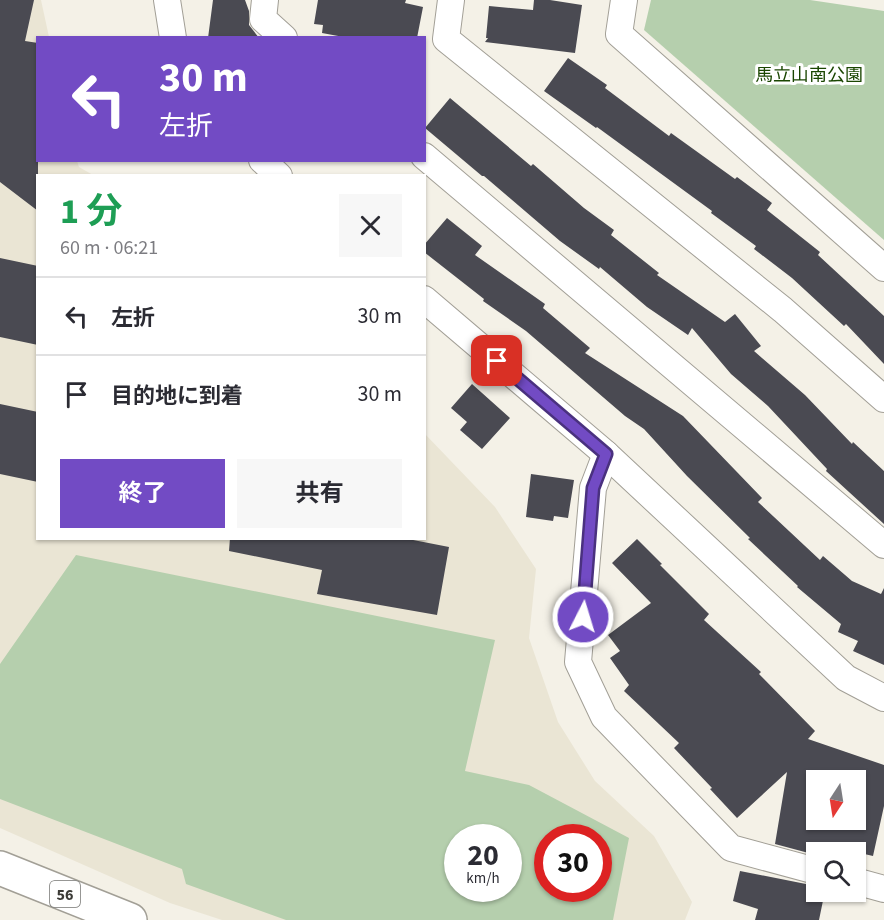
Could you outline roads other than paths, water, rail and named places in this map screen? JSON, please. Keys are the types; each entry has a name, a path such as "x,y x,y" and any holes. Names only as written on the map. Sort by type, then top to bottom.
{"main road":[{"name":"56","path":"0,868 130,920"}],"street":[{"path":"167,0 173,36"},
{"path":"265,0 263,19 282,36"},
{"path":"451,0 446,39 783,310 884,399"},
{"path":"624,0 619,34 884,268"},
{"path":"426,158 884,545"},
{"path":"264,162 277,174"},
{"path":"426,301 606,454 846,678 884,698"},
{"path":"606,454 593,488 578,662 604,717 731,848 806,868"},
{"path":"866,884 884,889"}],"park label":[{"name":"馬立山南公園","path":"809,75"}]}
